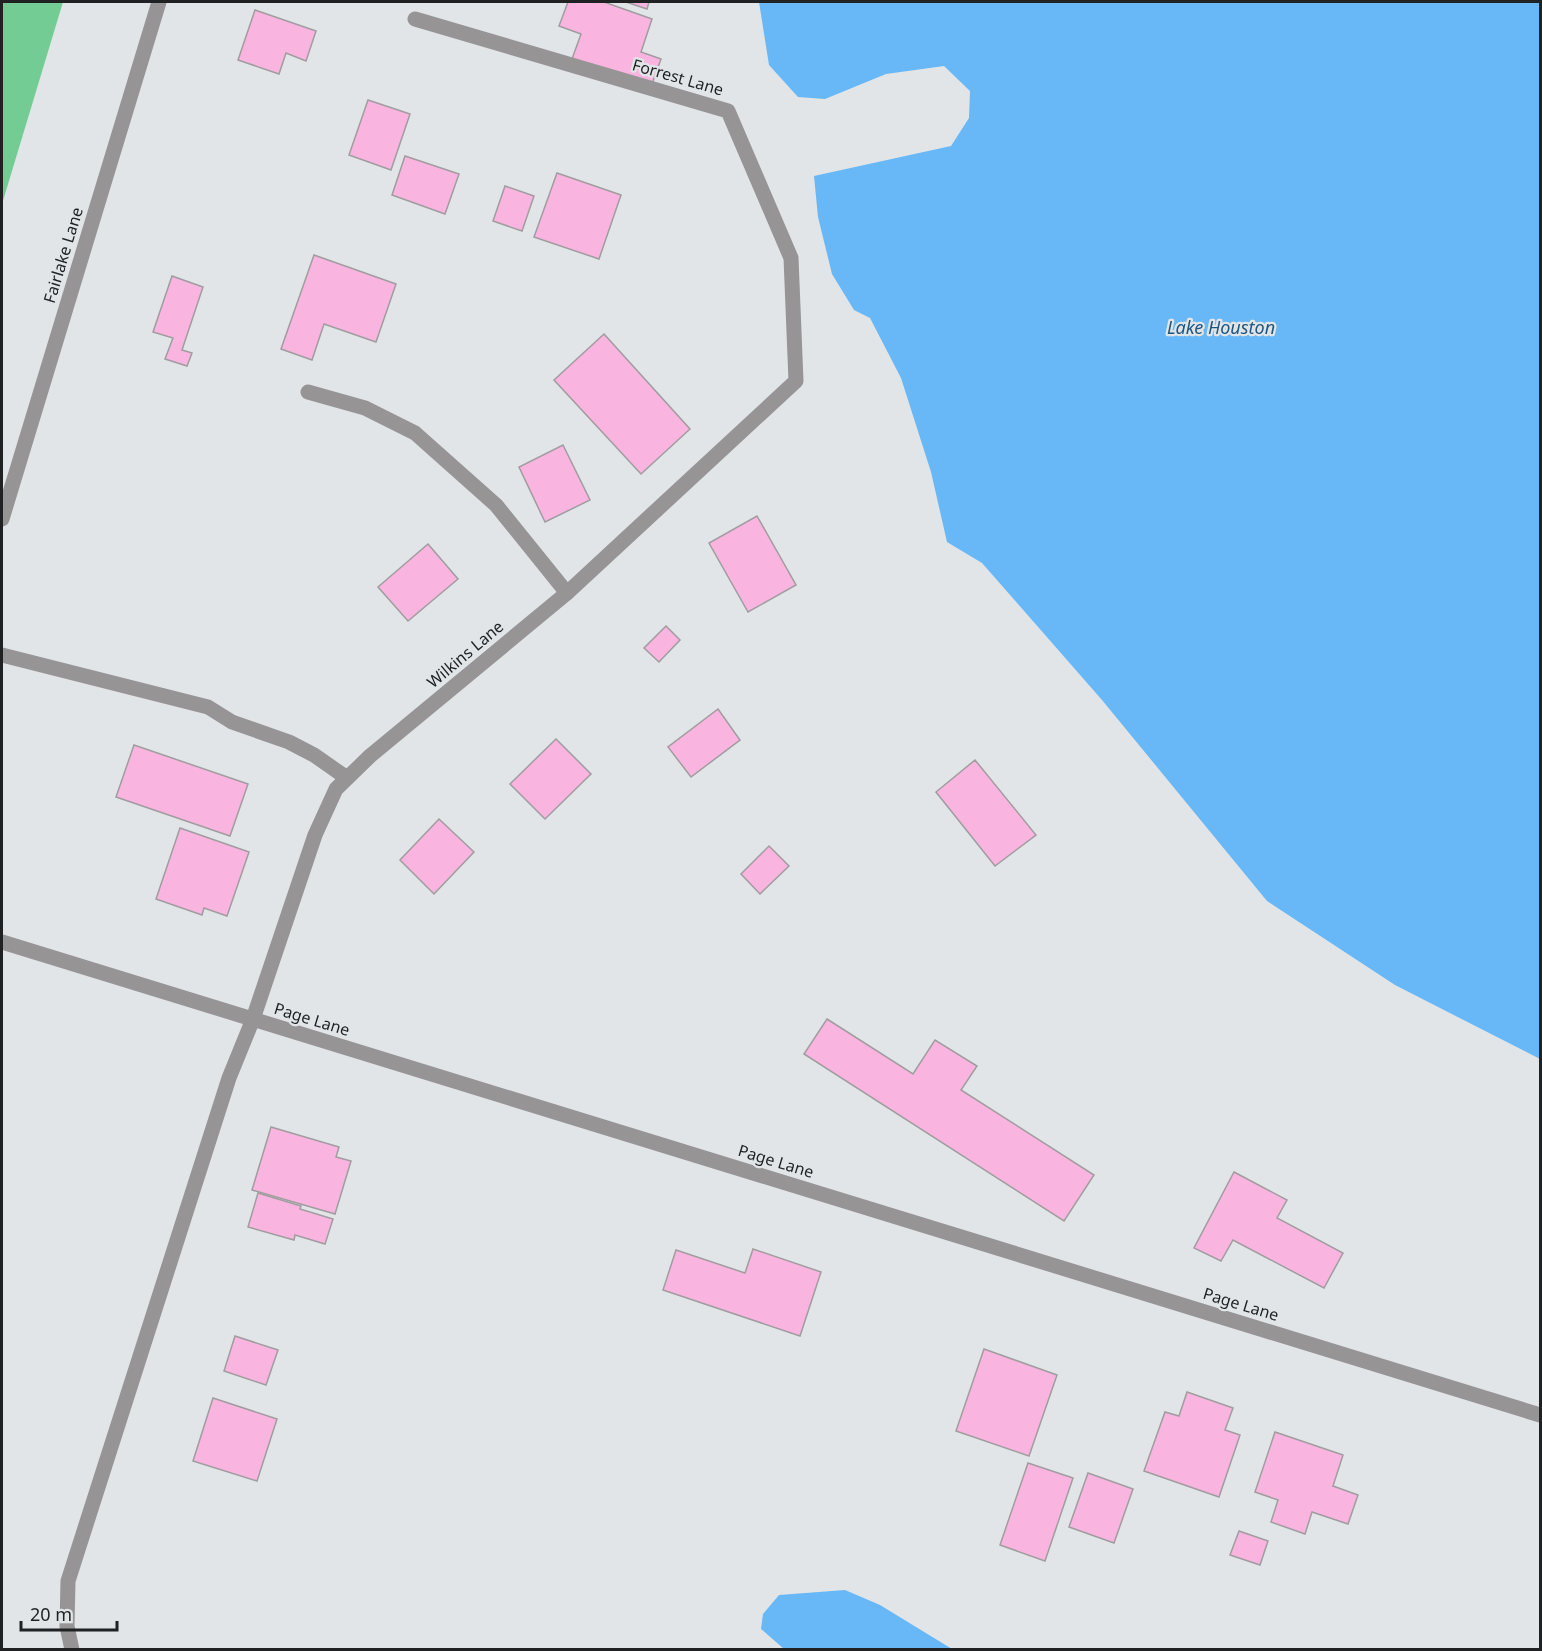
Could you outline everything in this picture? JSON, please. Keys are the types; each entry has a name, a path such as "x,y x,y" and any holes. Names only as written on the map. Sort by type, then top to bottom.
{"street":[{"name":"Fairlake Lane","path":"2,519 159,2"},
{"name":"Forrest Lane","path":"415,19 728,111 791,258 796,381"},
{"name":"Wilkins Lane","path":"72,1650 67,1626 68,1581 229,1078 253,1019 315,835 336,789 370,756 567,593 796,381"},
{"path":"308,392 365,408 415,433 496,504 567,593"},
{"path":"2,655 208,707 232,722 289,742 314,755 347,778"},
{"name":"Page Lane","path":"2,942 1540,1415"}],"green space":[{"path":"2,2 63,2 2,204"}],"water":[{"name":"Lake Houston","path":"759,2 1540,2 1540,1059 1395,985 1267,901 1102,700 982,563 947,542 931,472 901,378 870,318 854,310 832,274 818,217 814,176 951,146 969,118 970,91 944,66 886,74 825,99 798,97 769,65"},
{"path":"845,1590 880,1605 952,1649 784,1649 761,1629 763,1614 779,1595"}],"building":[{"path":"568,2 604,2 652,19 641,52 661,59 651,87 572,59 581,34 559,26"},
{"path":"626,2 649,2 647,9"},
{"path":"255,10 316,31 306,61 286,53 279,74 238,60"},
{"path":"368,100 410,114 391,170 349,155"},
{"path":"405,156 459,174 445,214 392,195"},
{"path":"557,173 621,195 599,259 534,237"},
{"path":"505,186 534,196 522,231 493,221"},
{"path":"314,255 396,284 376,342 324,324 312,360 281,349"},
{"path":"172,276 203,287 182,350 192,353 187,366 165,359 173,338 153,332"},
{"path":"604,334 690,429 641,474 554,380"},
{"path":"563,445 590,500 545,522 519,467"},
{"path":"757,516 796,585 748,612 709,543"},
{"path":"428,544 458,579 408,621 378,587"},
{"path":"666,626 680,640 659,662 644,648"},
{"path":"718,709 740,740 691,777 668,747"},
{"path":"556,739 591,774 545,819 510,784"},
{"path":"134,745 248,784 230,836 116,797"},
{"path":"975,760 1036,835 995,866 936,792"},
{"path":"439,819 474,852 434,894 400,860"},
{"path":"180,828 249,852 227,916 204,908 202,915 156,899"},
{"path":"769,846 789,866 760,894 741,874"},
{"path":"827,1019 913,1074 935,1040 977,1066 961,1090 1094,1175 1064,1221 804,1054"},
{"path":"271,1127 339,1147 336,1157 351,1161 335,1214 252,1190"},
{"path":"1234,1172 1287,1200 1277,1218 1343,1253 1324,1288 1233,1240 1221,1261 1194,1248"},
{"path":"258,1193 301,1206 300,1209 333,1219 325,1244 295,1235 294,1240 248,1227"},
{"path":"753,1249 821,1272 800,1336 663,1290 676,1250 745,1273"},
{"path":"235,1336 278,1350 266,1385 224,1371"},
{"path":"984,1349 1057,1375 1029,1456 956,1431"},
{"path":"1187,1392 1233,1408 1225,1430 1240,1435 1219,1497 1144,1471 1165,1412 1179,1416"},
{"path":"213,1398 277,1419 257,1481 193,1461"},
{"path":"1275,1432 1343,1455 1333,1486 1358,1495 1348,1524 1312,1512 1305,1534 1271,1522 1278,1500 1255,1492"},
{"path":"1028,1463 1073,1478 1045,1561 1000,1545"},
{"path":"1088,1473 1133,1489 1114,1543 1069,1527"},
{"path":"1239,1531 1268,1541 1260,1565 1230,1555"}]}
